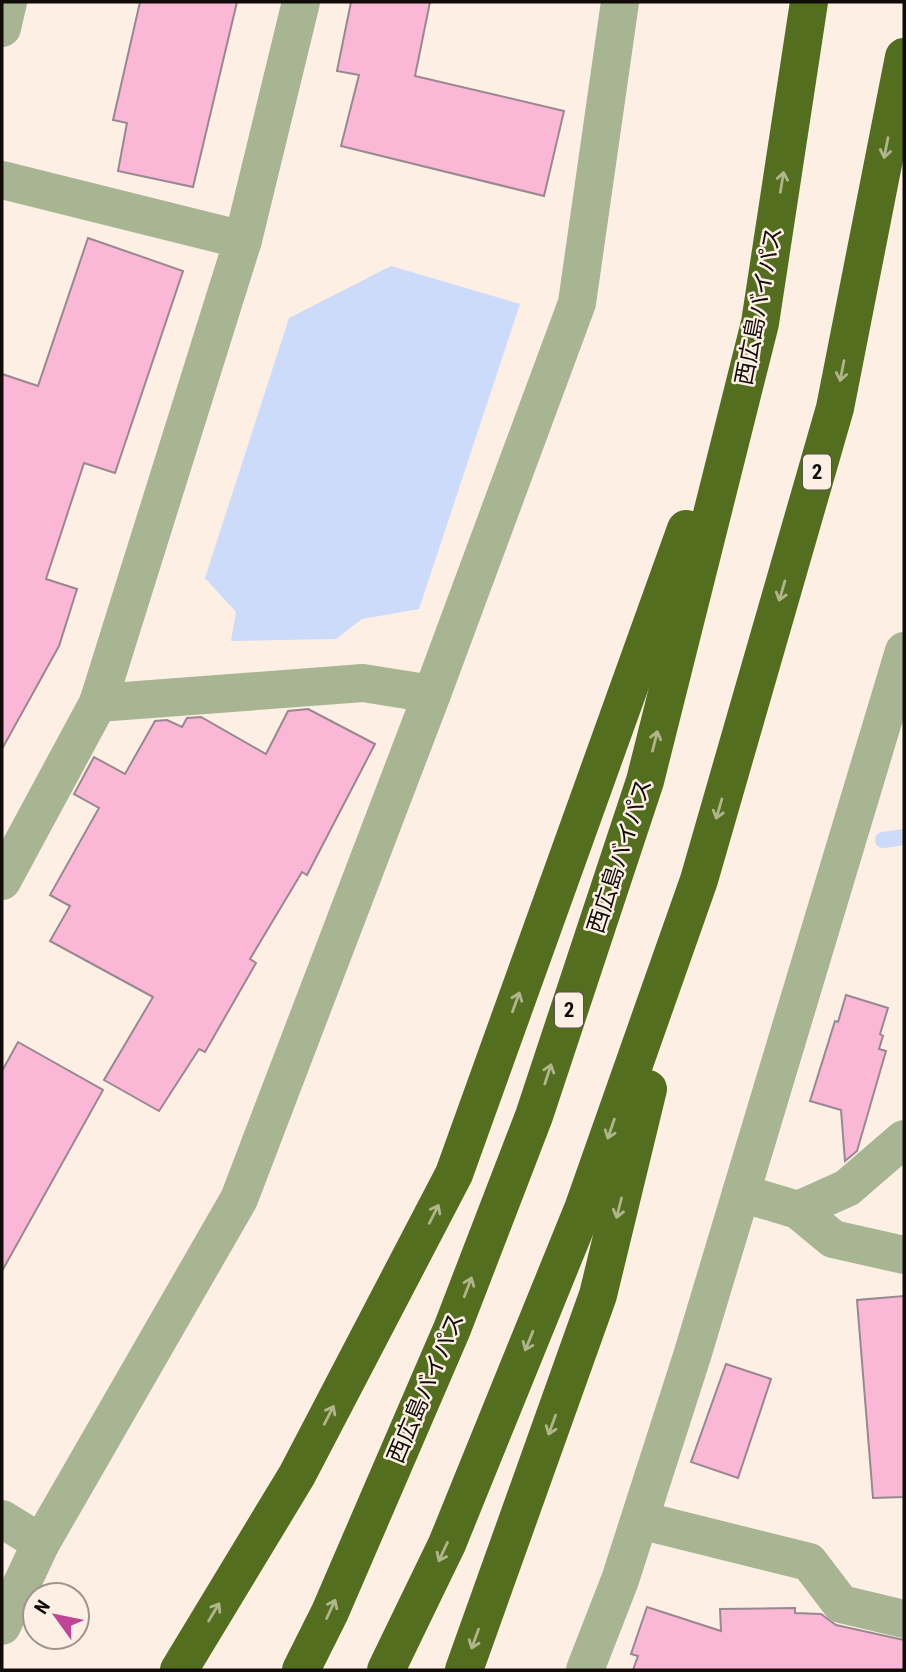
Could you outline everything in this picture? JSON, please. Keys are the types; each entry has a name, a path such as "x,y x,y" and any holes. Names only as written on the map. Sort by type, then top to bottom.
{"highway":[{"name":"西広島バイパス","path":"300,1670 330,1612 452,1329 534,1116 645,781 760,323 809,2"},
{"name":"2","path":"386,1670 447,1544 583,1209 699,880 835,408 904,57"},
{"path":"179,1670 297,1475 454,1174 760,323"},
{"path":"464,1670 598,1295 699,880"}],"street":[{"path":"2,28 8,2"},
{"path":"2,881 97,703 243,240 301,2"},
{"path":"2,1626 41,1543 239,1199 432,694 577,303 620,2"},
{"path":"2,180 243,240"},
{"path":"585,1670 640,1520 904,651"},
{"path":"97,703 363,683 432,694"},
{"path":"798,1210 847,1188 904,1139"},
{"path":"741,1193 798,1210 833,1239 904,1255"},
{"path":"2,1519 41,1543"},
{"path":"640,1520 809,1562 841,1604 904,1619"}],"water":[{"path":"391,266 520,304 419,609 362,619 336,639 231,641 236,612 205,578 289,318"}],"building":[{"path":"140,2 237,2 193,187 118,171 127,123 113,120"},
{"path":"351,2 430,2 415,76 564,111 544,196 341,146 359,75 337,71"},
{"path":"88,238 183,271 115,473 84,463 46,579 77,589 59,646 2,749 2,374 38,386"},
{"path":"308,709 375,744 307,875 302,872 250,959 256,963 205,1052 199,1049 159,1111 104,1080 153,997 50,941 70,906 50,895 99,808 74,794 94,757 125,774 155,721 167,720 182,727 187,718 201,717 266,754 288,711"},
{"path":"846,995 888,1008 880,1034 883,1036 879,1049 886,1051 857,1151 845,1161 841,1110 810,1101"},
{"path":"18,1042 103,1090 2,1271 2,1071"},
{"path":"904,1296 904,1497 873,1498 857,1300"},
{"path":"726,1364 771,1379 738,1478 691,1462"},
{"path":"647,1607 721,1631 720,1609 795,1608 795,1613 821,1614 836,1625 904,1640 904,1670 633,1670 638,1656 631,1654"}],"waterway":[{"path":"883,840 904,837"}]}
